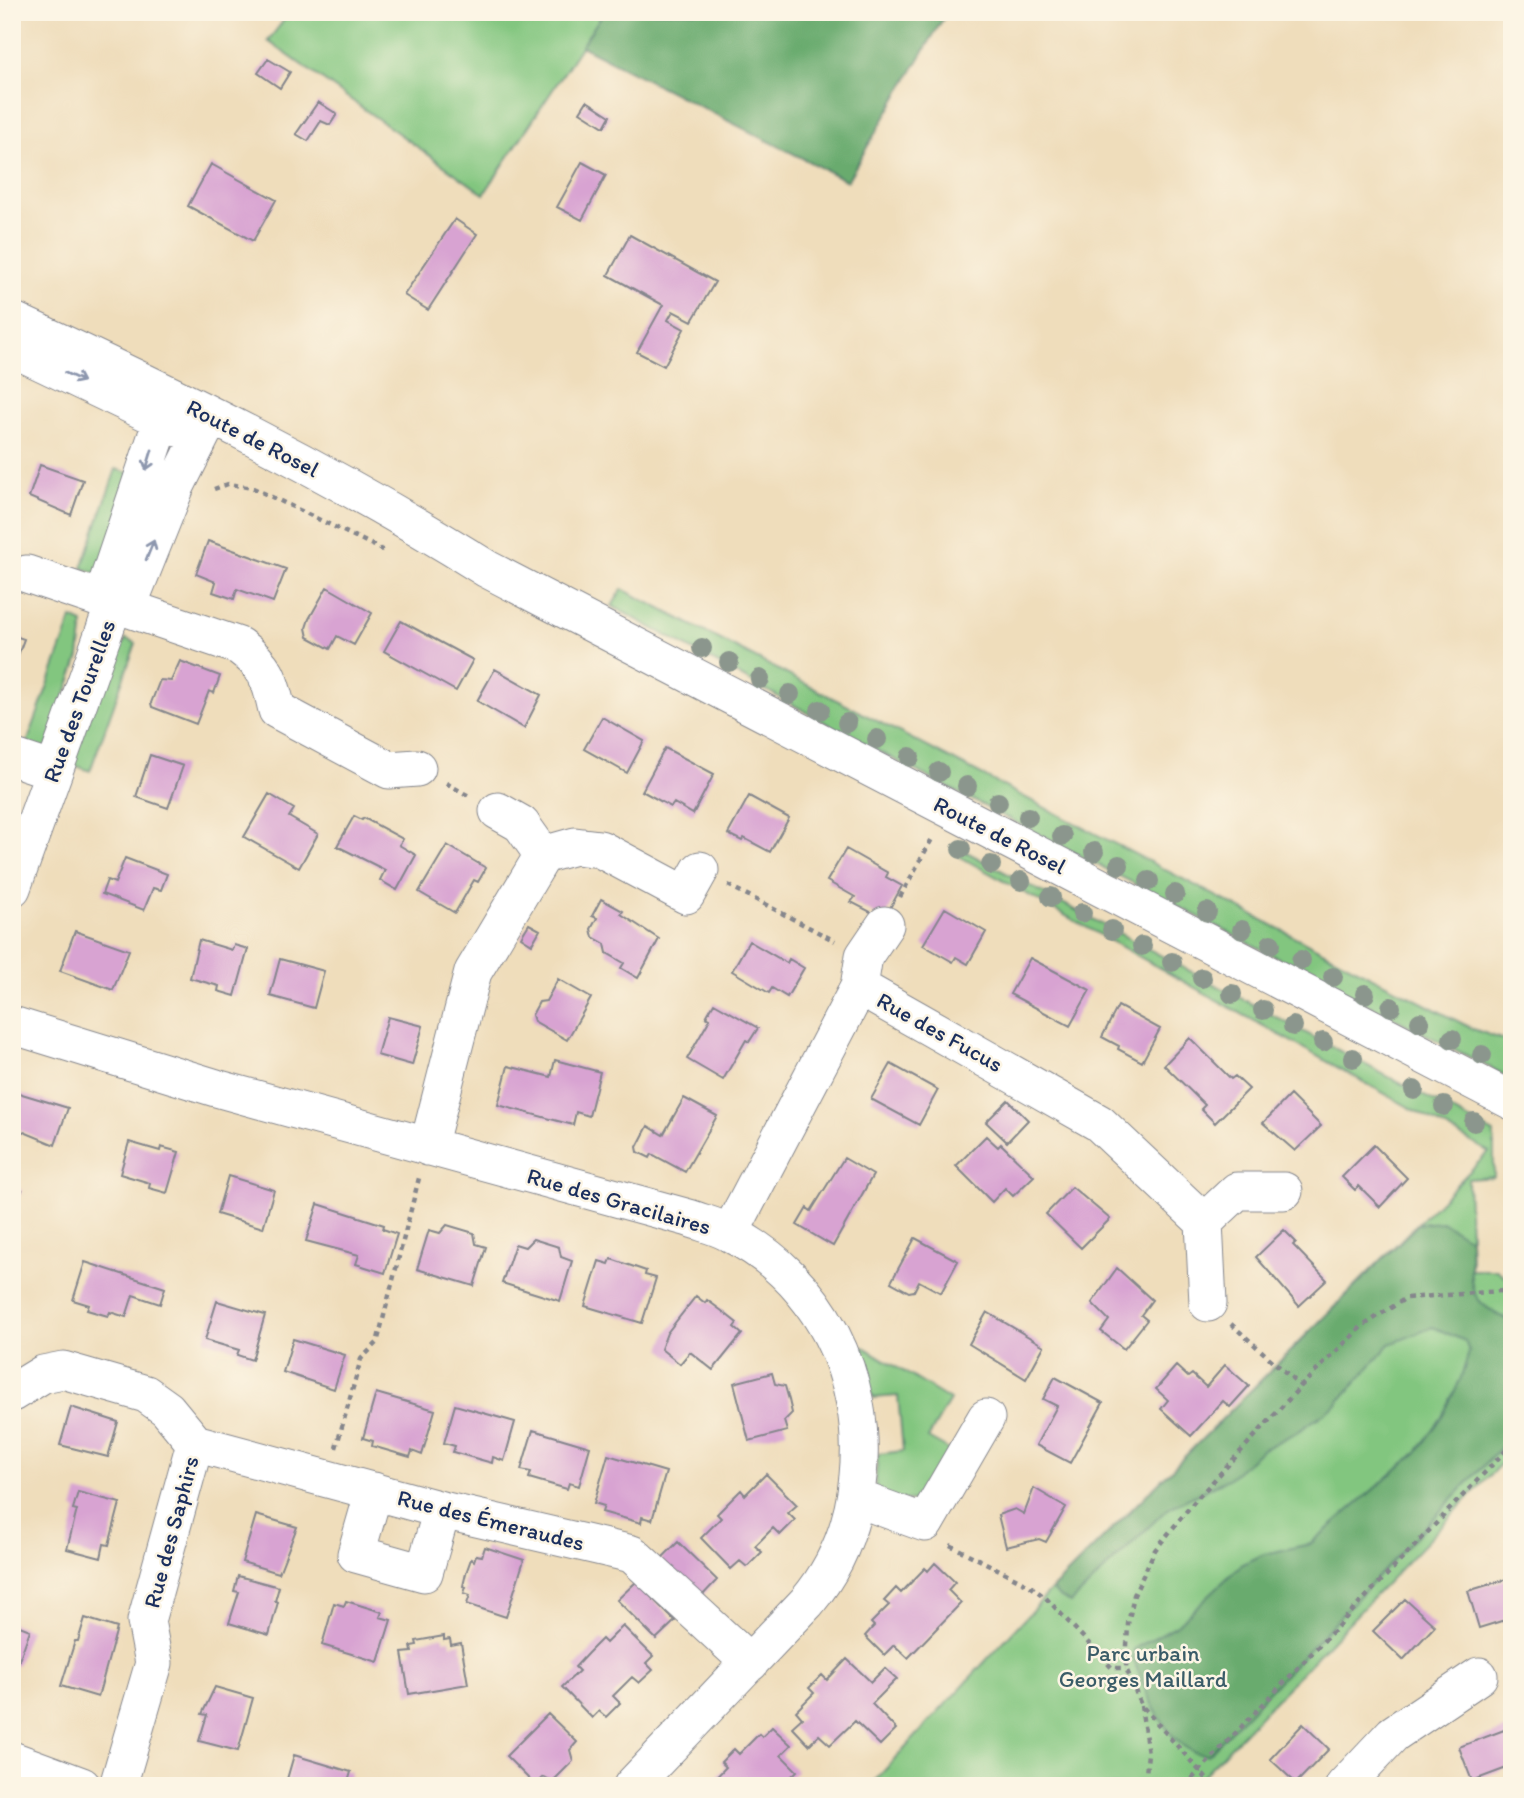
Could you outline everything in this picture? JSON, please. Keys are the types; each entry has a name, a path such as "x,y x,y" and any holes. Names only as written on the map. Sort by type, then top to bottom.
{"street":[{"name":"Route de Rosel","path":"12,320 205,427 329,503 408,539 487,569 1512,1101"},
{"name":"Route de Rosel","path":"12,348 166,407"},
{"name":"Rue des Tourelles","path":"12,888 114,604 107,584 166,407"},
{"path":"114,604 133,593 176,486 205,427"},
{"path":"27,574 239,646 260,661 271,683 277,710 388,770 417,768"},
{"path":"12,757 54,771"},
{"path":"498,811 521,824 543,855"},
{"path":"428,1147 473,972 543,855 575,846 600,849 686,895 700,870"},
{"path":"862,972 885,925"},
{"name":"Rue des Fucus","path":"730,1233 862,972 1099,1123 1204,1222"},
{"name":"Rue des Gracilaires","path":"12,1025 216,1088 689,1218 730,1233 780,1269 795,1284 840,1350 855,1394 860,1420 856,1498 850,1525 827,1578 632,1786"},
{"path":"1208,1303 1204,1222 1237,1191 1284,1191"},
{"name":"Rue des Saphirs","path":"12,1393 43,1374 63,1370 146,1394 167,1409 195,1443 146,1621 154,1663 118,1786"},
{"path":"856,1498 935,1532 986,1418"},
{"name":"Rue des Émeraudes","path":"195,1443 442,1510 632,1555 750,1663"},
{"path":"374,1491 356,1554 424,1573 442,1510"},
{"path":"1344,1786 1392,1734 1479,1676"},
{"path":"12,1760 82,1786"}],"path":[{"path":"417,768 498,811"},
{"path":"885,925 938,827"},
{"path":"700,870 862,972"},
{"path":"327,1478 361,1359 377,1343 428,1147"},
{"path":"1145,1786 1148,1753 1141,1705 1126,1668 1128,1624 1134,1595 1155,1550 1194,1502 1301,1386 1361,1327 1406,1298 1502,1291 1510,1304 1512,1302"},
{"path":"1208,1303 1301,1386"},
{"path":"1185,1786 1299,1663 1512,1444"},
{"path":"935,1532 1046,1598 1112,1668 1126,1668"},
{"path":"1141,1705 1213,1786"}],"green space":[{"path":"290,12 604,12 484,194 268,41"},
{"path":"604,12 947,12 847,181 581,46"},
{"path":"116,469 135,475 100,575 82,568"},
{"path":"622,589 1473,1029 1512,1043 1512,1079 876,750 612,606"},
{"path":"72,618 83,623 79,657 45,753 26,746"},
{"path":"126,639 136,643 90,771 71,764 107,668"},
{"name":"Parc urbain Georges Maillard","path":"961,849 1494,1133 1494,1177 1468,1179 1471,1270 1497,1270 1512,1283 1512,1452 1193,1786 870,1786 1052,1589 1489,1152 957,855"},
{"path":"1442,1222 1470,1239 1471,1281 1478,1299 1496,1314 1512,1322 1512,1436 1208,1755 1194,1752 1181,1744 1160,1718 1138,1671 1133,1657 1134,1649 1177,1625 1241,1565 1264,1554 1310,1544 1417,1452 1442,1417 1461,1378 1469,1352 1465,1341 1433,1327 1390,1344 1336,1405 1296,1433 1263,1449 1228,1479 1167,1509 1071,1603 1059,1597 1052,1589 1418,1224"},
{"path":"864,1347 950,1400 928,1438 951,1451 920,1502 874,1497 878,1454 903,1451 898,1396 873,1398 860,1349"}],"building":[{"path":"268,59 290,72 280,88 258,73"},
{"path":"587,101 610,116 604,127 580,112"},
{"path":"318,102 337,114 330,125 321,121 308,141 296,134"},
{"path":"582,162 606,175 582,220 557,207"},
{"path":"211,164 276,200 253,241 188,206"},
{"path":"455,219 477,234 428,310 404,295"},
{"path":"630,235 715,282 692,321 673,311 668,320 684,329 664,366 637,352 663,305 608,275"},
{"path":"40,465 83,480 71,515 29,497"},
{"path":"208,541 286,569 273,602 237,589 234,599 213,592 216,582 196,574"},
{"path":"327,587 372,613 354,645 337,636 330,649 308,637 306,628 309,619"},
{"path":"401,621 473,660 456,691 384,651"},
{"path":"12,635 24,639 13,669 12,669"},
{"path":"180,661 220,676 214,693 209,691 196,724 152,707 160,680 171,681"},
{"path":"495,669 541,695 524,728 477,701"},
{"path":"602,717 644,741 627,773 584,749"},
{"path":"665,748 714,774 693,814 674,803 671,807 642,791"},
{"path":"150,755 183,766 168,808 136,797"},
{"path":"269,794 294,809 289,817 318,834 299,868 244,837"},
{"path":"749,796 789,818 770,852 744,838 742,841 728,834"},
{"path":"354,816 362,820 364,818 403,839 399,845 416,855 397,890 380,880 385,870 337,846"},
{"path":"447,845 486,868 478,882 474,880 455,913 419,892"},
{"path":"846,849 888,873 886,877 902,886 884,919 851,902 855,897 827,881"},
{"path":"125,858 167,874 161,890 153,888 144,910 102,894 107,880 115,883"},
{"path":"601,899 623,911 621,914 659,939 638,978 621,968 624,963 607,953 605,944 593,937 591,929 597,918 592,916"},
{"path":"945,908 986,932 968,964 956,957 953,962 923,945"},
{"path":"529,924 540,930 532,944 521,937"},
{"path":"75,931 129,950 113,990 60,971"},
{"path":"199,940 232,950 234,945 248,949 235,996 218,991 219,986 190,978"},
{"path":"749,941 787,963 789,959 804,968 787,997 772,988 769,993 732,971"},
{"path":"1030,958 1090,990 1070,1026 1010,994"},
{"path":"280,959 324,971 314,1008 270,996"},
{"path":"558,979 591,998 567,1040 534,1021 532,1015 539,1002 546,1001"},
{"path":"714,1003 758,1028 749,1042 746,1040 723,1080 687,1059 710,1019 706,1017"},
{"path":"1118,1006 1160,1029 1142,1062 1102,1037"},
{"path":"388,1017 423,1026 412,1065 377,1055"},
{"path":"1190,1038 1231,1079 1235,1076 1249,1089 1215,1123 1201,1109 1205,1105 1164,1065"},
{"path":"555,1060 600,1072 589,1116 576,1112 573,1125 498,1105 508,1066 551,1077"},
{"path":"891,1064 938,1090 919,1125 871,1099"},
{"path":"12,1091 68,1108 55,1145 12,1127"},
{"path":"1290,1095 1321,1126 1295,1151 1263,1123"},
{"path":"684,1098 717,1116 685,1172 652,1154 650,1158 638,1152 637,1147 648,1126 663,1135"},
{"path":"1008,1100 1028,1120 1007,1142 986,1122"},
{"path":"986,1136 998,1147 1001,1144 1034,1176 1013,1196 1005,1188 992,1202 956,1166"},
{"path":"129,1142 160,1151 161,1147 179,1152 167,1193 149,1188 150,1183 120,1174"},
{"path":"1374,1145 1407,1178 1380,1207 1359,1186 1355,1190 1342,1177"},
{"path":"844,1158 873,1175 833,1246 797,1225 807,1208 811,1211"},
{"path":"228,1176 274,1190 263,1228 217,1214"},
{"path":"12,1187 22,1190 13,1211 12,1210"},
{"path":"1072,1187 1110,1219 1081,1248 1046,1214"},
{"path":"318,1204 384,1225 383,1229 397,1234 385,1273 356,1264 359,1255 306,1241"},
{"path":"447,1225 474,1233 476,1244 486,1247 474,1286 417,1269 429,1230 440,1233"},
{"path":"1284,1230 1296,1242 1293,1245 1327,1280 1299,1306 1256,1257"},
{"path":"915,1238 958,1261 941,1293 919,1281 914,1291 909,1292 891,1282"},
{"path":"533,1239 559,1247 561,1257 572,1261 560,1301 502,1283 515,1244 525,1247"},
{"path":"611,1259 646,1271 645,1275 656,1278 642,1323 585,1306 599,1261 609,1264"},
{"path":"85,1262 165,1288 160,1304 133,1295 126,1317 110,1312 108,1316 87,1310 89,1305 73,1300"},
{"path":"1117,1268 1152,1300 1141,1315 1147,1320 1124,1349 1101,1331 1109,1320 1092,1303"},
{"path":"696,1296 705,1303 707,1300 737,1323 734,1327 742,1334 713,1370 690,1352 680,1364 661,1349 667,1333"},
{"path":"217,1301 265,1315 252,1360 237,1355 239,1350 205,1340"},
{"path":"987,1312 1044,1346 1026,1379 969,1344"},
{"path":"293,1339 345,1355 334,1389 283,1372"},
{"path":"1225,1365 1249,1386 1230,1407 1223,1401 1191,1436 1161,1409 1168,1400 1156,1389 1176,1366 1188,1377 1192,1374 1206,1387"},
{"path":"772,1373 775,1384 785,1386 789,1400 792,1413 784,1421 787,1431 749,1441 734,1383"},
{"path":"1055,1377 1103,1403 1070,1463 1036,1445 1057,1406 1043,1399"},
{"path":"376,1393 435,1410 422,1455 412,1451 410,1457 372,1446 373,1441 363,1438"},
{"path":"455,1405 515,1422 504,1461 493,1457 492,1463 453,1452 455,1446 444,1443"},
{"path":"71,1407 118,1422 108,1457 60,1445"},
{"path":"533,1430 590,1447 579,1486 569,1483 567,1489 529,1478 531,1472 521,1470"},
{"path":"608,1455 666,1472 652,1520 642,1517 641,1523 602,1512 604,1506 594,1503"},
{"path":"766,1474 797,1505 788,1513 795,1520 780,1535 773,1528 755,1546 762,1552 747,1567 740,1561 731,1569 701,1538 721,1518 717,1514 741,1490 745,1495"},
{"path":"1034,1488 1066,1507 1046,1542 1039,1539 1006,1547 998,1515 1015,1509 1024,1514"},
{"path":"78,1492 120,1503 109,1545 104,1544 101,1558 67,1549 77,1510 73,1509"},
{"path":"256,1515 297,1527 279,1573 242,1562"},
{"path":"678,1542 717,1580 699,1599 660,1560"},
{"path":"485,1547 524,1560 506,1617 467,1604 470,1595 464,1593 466,1587 463,1586 466,1573 471,1559 474,1561 476,1555 482,1556"},
{"path":"935,1563 955,1582 948,1590 961,1603 908,1658 894,1645 884,1655 865,1636 874,1626 871,1623 889,1605 884,1601 896,1588 901,1593 925,1568 928,1571"},
{"path":"238,1576 279,1587 269,1635 229,1623 239,1592 234,1591"},
{"path":"1510,1578 1512,1614 1507,1615 1508,1619 1479,1628 1468,1591"},
{"path":"636,1582 675,1621 656,1639 617,1600"},
{"path":"1405,1599 1435,1626 1403,1660 1373,1631"},
{"path":"346,1601 382,1612 380,1617 391,1620 378,1662 322,1645 334,1603 344,1606"},
{"path":"85,1618 117,1628 98,1697 61,1686"},
{"path":"12,1623 30,1630 17,1666 12,1664"},
{"path":"623,1626 653,1656 646,1663 653,1670 639,1683 632,1677 613,1696 620,1703 606,1717 599,1711 592,1718 562,1687 579,1671 575,1667 602,1639 606,1643"},
{"path":"444,1636 444,1640 450,1639 451,1645 461,1643 468,1684 409,1694 402,1653 412,1652 411,1646 417,1645 416,1641"},
{"path":"847,1659 871,1682 885,1668 897,1679 872,1704 896,1729 880,1745 855,1721 830,1745 819,1735 809,1745 792,1727 802,1718 796,1711 814,1693 809,1688 822,1675 827,1680"},
{"path":"215,1687 253,1698 238,1751 199,1741 207,1715 202,1714"},
{"path":"548,1714 577,1742 570,1750 573,1761 553,1781 543,1777 535,1785 506,1756"},
{"path":"1303,1724 1329,1749 1296,1783 1270,1759"},
{"path":"772,1727 791,1745 781,1755 797,1771 782,1786 708,1786 726,1767 721,1762 734,1749 739,1754 759,1734 762,1737"},
{"path":"1512,1727 1512,1766 1472,1781 1459,1747"},
{"path":"294,1755 351,1772 347,1786 285,1786"}]}
